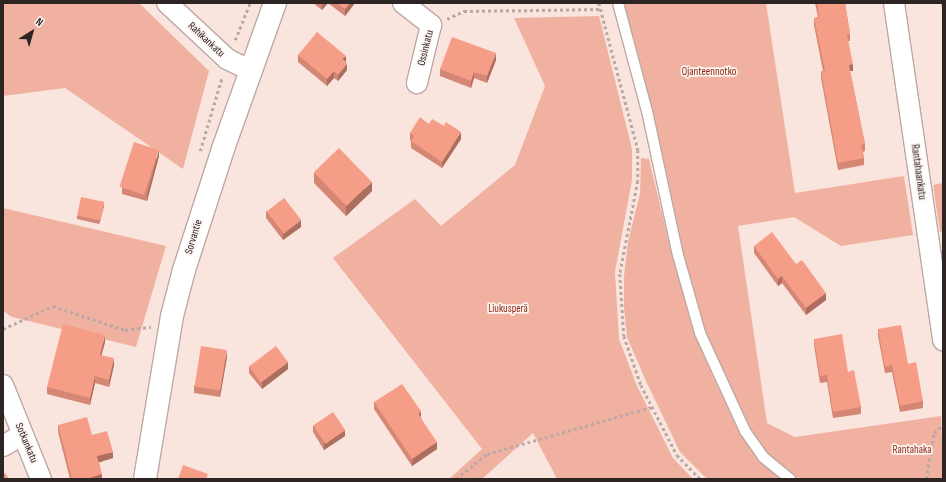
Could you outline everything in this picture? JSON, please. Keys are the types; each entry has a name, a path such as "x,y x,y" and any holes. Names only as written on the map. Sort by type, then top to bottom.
{"main road":[{"name":"Sorvantie","path":"145,479 172,316 180,285 206,199 250,70 275,3"}],"street":[{"name":"Rahikankatu","path":"167,3 227,59 250,70"},
{"name":"Ossinkatu","path":"403,3 431,25 417,83"},
{"name":"Rantahaankatu","path":"894,3 943,340"},
{"name":"Sotkankatu","path":"3,385 41,479"},
{"path":"3,446 22,435"}],"lane":[{"path":"618,3 647,111 678,255 700,334 746,431 763,457 790,479"}],"path":[{"path":"599,3 638,150 638,181 620,274 620,308 624,336 641,384 677,455 700,479"},
{"path":"431,25 464,11 600,9"},
{"path":"3,329 53,306 125,330 153,327"},
{"path":"456,479 487,454 652,406"},
{"path":"926,479 934,433 943,425"}],"green space":[{"path":"3,3 139,3 209,71 183,169 65,88 3,96"},
{"name":"Ojanteennotko","path":"620,3 766,3 795,193 904,176 913,235 841,246 794,217 738,226 767,423 795,437 941,416 943,479 798,479 773,461 751,430 728,388 704,333 681,255"},
{"name":"Liukusperä","path":"599,16 632,149 632,180 615,272 619,339 637,386 673,458 693,479 557,479 533,433 482,479 449,479 482,449 333,258 415,199 441,226 515,165 545,86 514,18"},
{"path":"641,158 649,159 672,255 696,336 718,388 742,434 761,460 782,479 707,479 680,452 645,379 627,337 624,308 624,276 628,242 640,193"},
{"path":"943,183 943,231 940,232 933,185"},
{"path":"3,208 166,246 136,347 12,317 3,311"}],"building":[{"path":"337,3 350,3 345,9"},
{"path":"817,3 845,3 850,34 847,35 853,64 849,65 865,144 861,145 864,158 838,163 821,71 825,71 814,18 819,17"},
{"path":"317,32 346,56 342,59 347,64 338,75 334,71 327,79 298,55"},
{"path":"452,37 496,53 487,76 474,72 471,81 440,69"},
{"path":"420,117 429,124 432,119 444,126 446,122 461,132 442,162 411,141 414,136 410,133"},
{"path":"134,142 159,150 144,195 119,187"},
{"path":"339,148 372,182 346,206 314,172"},
{"path":"81,197 104,202 101,221 77,216"},
{"path":"284,198 301,220 284,234 267,212"},
{"path":"772,232 796,264 802,260 826,293 806,308 782,276 778,279 754,246"},
{"path":"63,324 105,335 100,355 114,358 109,380 95,376 90,398 47,387"},
{"path":"901,325 908,364 916,362 923,401 900,406 892,365 885,367 878,329"},
{"path":"842,334 848,372 854,370 861,407 833,412 827,375 820,376 814,339"},
{"path":"201,346 227,350 220,391 195,386"},
{"path":"276,346 288,362 261,382 249,366"},
{"path":"402,384 421,411 418,414 437,442 412,459 374,402"},
{"path":"333,412 345,430 325,444 313,425"},
{"path":"87,417 92,435 107,431 113,452 97,456 102,474 86,479 72,479 58,425"},
{"path":"183,465 208,474 206,479 178,479"},
{"path":"5,473 9,479 3,479 3,474"}],"park label":[{"name":"Rantahaka","path":"912,450"}]}
